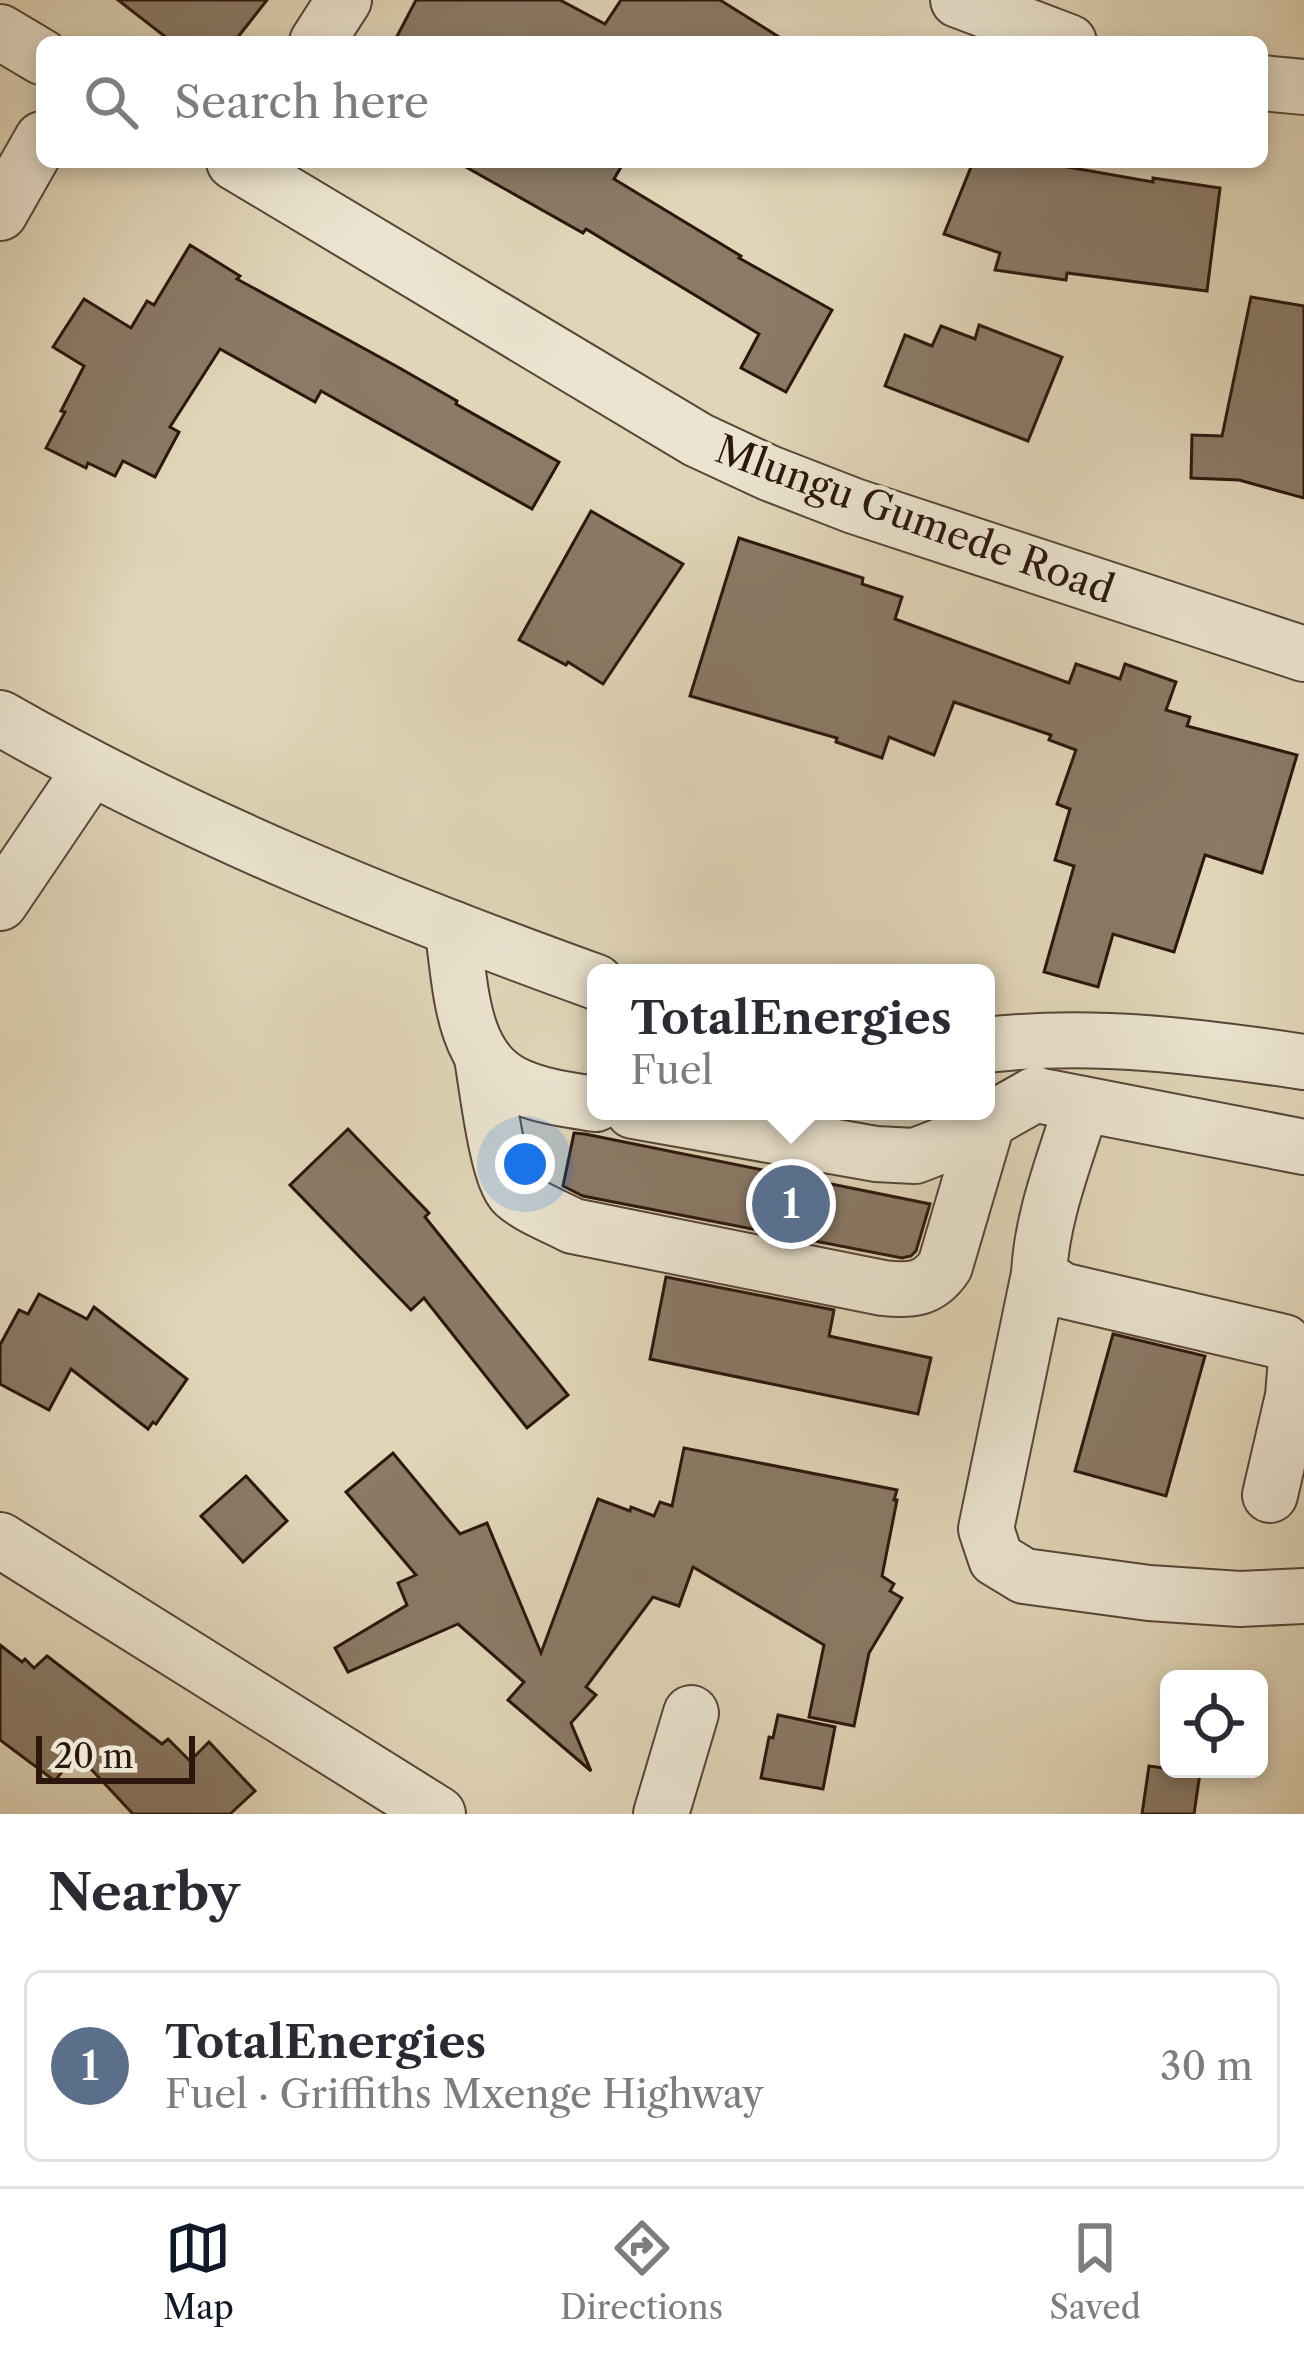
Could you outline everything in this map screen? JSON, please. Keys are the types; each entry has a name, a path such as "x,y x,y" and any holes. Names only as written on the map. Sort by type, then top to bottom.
{"street":[{"path":"321,36 344,0"},
{"path":"958,0 1053,36"},
{"path":"0,32 36,53"},
{"path":"1268,84 1304,87"},
{"path":"0,213 36,150"},
{"name":"Mlungu Gumede Road","path":"245,168 716,448 854,506 1304,654"},
{"path":"0,718 90,770 264,852 587,979"},
{"path":"0,903 90,770"},
{"path":"452,928 468,1027 482,1058 499,1156 511,1191 573,1226 884,1288 924,1286 935,1281 946,1266 1023,1101"},
{"path":"995,1044 1040,1039 1127,1040 1304,1062"},
{"path":"482,1058 510,1083 587,1103"},
{"path":"1023,1101 1047,1217 986,1529 996,1559 1024,1576 1149,1593 1240,1599 1304,1596"},
{"path":"995,1117 1023,1101 1304,1147"},
{"path":"684,1120 876,1154 915,1156 990,1120"},
{"path":"1039,1274 1061,1290 1284,1342 1296,1358 1293,1396 1270,1495"},
{"path":"0,1540 438,1814"},
{"path":"661,1814 691,1713"}],"building":[{"path":"118,0 267,0 239,36 164,36"},
{"path":"416,0 560,0 605,24 621,0 720,0 777,36 397,36"},
{"path":"468,168 620,168 614,179 832,310 786,392 741,368 759,334 586,229 583,233"},
{"path":"971,168 1073,168 1220,188 1207,291 1067,273 1066,280 995,270 1000,253 944,234"},
{"path":"190,245 240,276 237,279 559,462 532,509 321,391 315,402 220,349 170,427 179,432 155,477 123,461 115,476 46,448 84,366 53,347 84,299 131,328 147,301 154,305"},
{"path":"1251,297 1304,306 1304,498 1239,480 1191,478 1192,435 1222,436"},
{"path":"979,325 1062,357 1028,441 885,386 905,335 932,346 941,326 975,339"},
{"path":"591,511 683,564 603,684 519,640"},
{"path":"739,538 863,578 862,584 902,597 895,619 1069,683 1076,664 1120,679 1125,664 1176,682 1166,710 1190,717 1187,726 1297,755 1262,873 1205,855 1174,952 1113,934 1098,987 1044,972 1074,866 1055,860 1070,809 1057,804 1076,750 1049,740 1051,735 954,702 934,755 889,737 882,758 836,742 837,738 690,696"},
{"path":"348,1129 429,1213 425,1217 568,1395 527,1428 424,1298 411,1310 290,1185"},
{"path":"574,1133 930,1204 916,1251 902,1258 583,1196 563,1186"},
{"path":"666,1277 834,1310 829,1336 931,1358 918,1414 650,1359"},
{"path":"39,1294 87,1319 94,1307 187,1379 156,1424 148,1429 71,1369 49,1410 0,1384 0,1345 19,1310 28,1314"},
{"path":"1113,1334 1205,1356 1166,1496 1075,1471"},
{"path":"684,1448 897,1490 882,1576 894,1584 890,1591 902,1598 869,1653 854,1726 809,1717 824,1645 693,1567 679,1606 653,1597 586,1687 596,1695 571,1723 591,1771 508,1700 524,1682 458,1624 348,1672 335,1648 407,1605 398,1583 416,1575 346,1492 393,1453 460,1534 487,1523 541,1653 598,1499 654,1516 660,1502 672,1506"},
{"path":"246,1476 287,1521 243,1562 201,1516"},
{"path":"0,1645 34,1668 47,1656 162,1744 168,1739 190,1761 209,1742 255,1791 230,1814 133,1814 76,1753 55,1781 0,1740"},
{"path":"778,1715 835,1727 823,1789 761,1778"},
{"path":"1149,1766 1160,1768 1160,1778 1199,1778 1194,1814 1142,1814"}],"place":[{"name":"TotalEnergies","path":"791,1204"}]}
